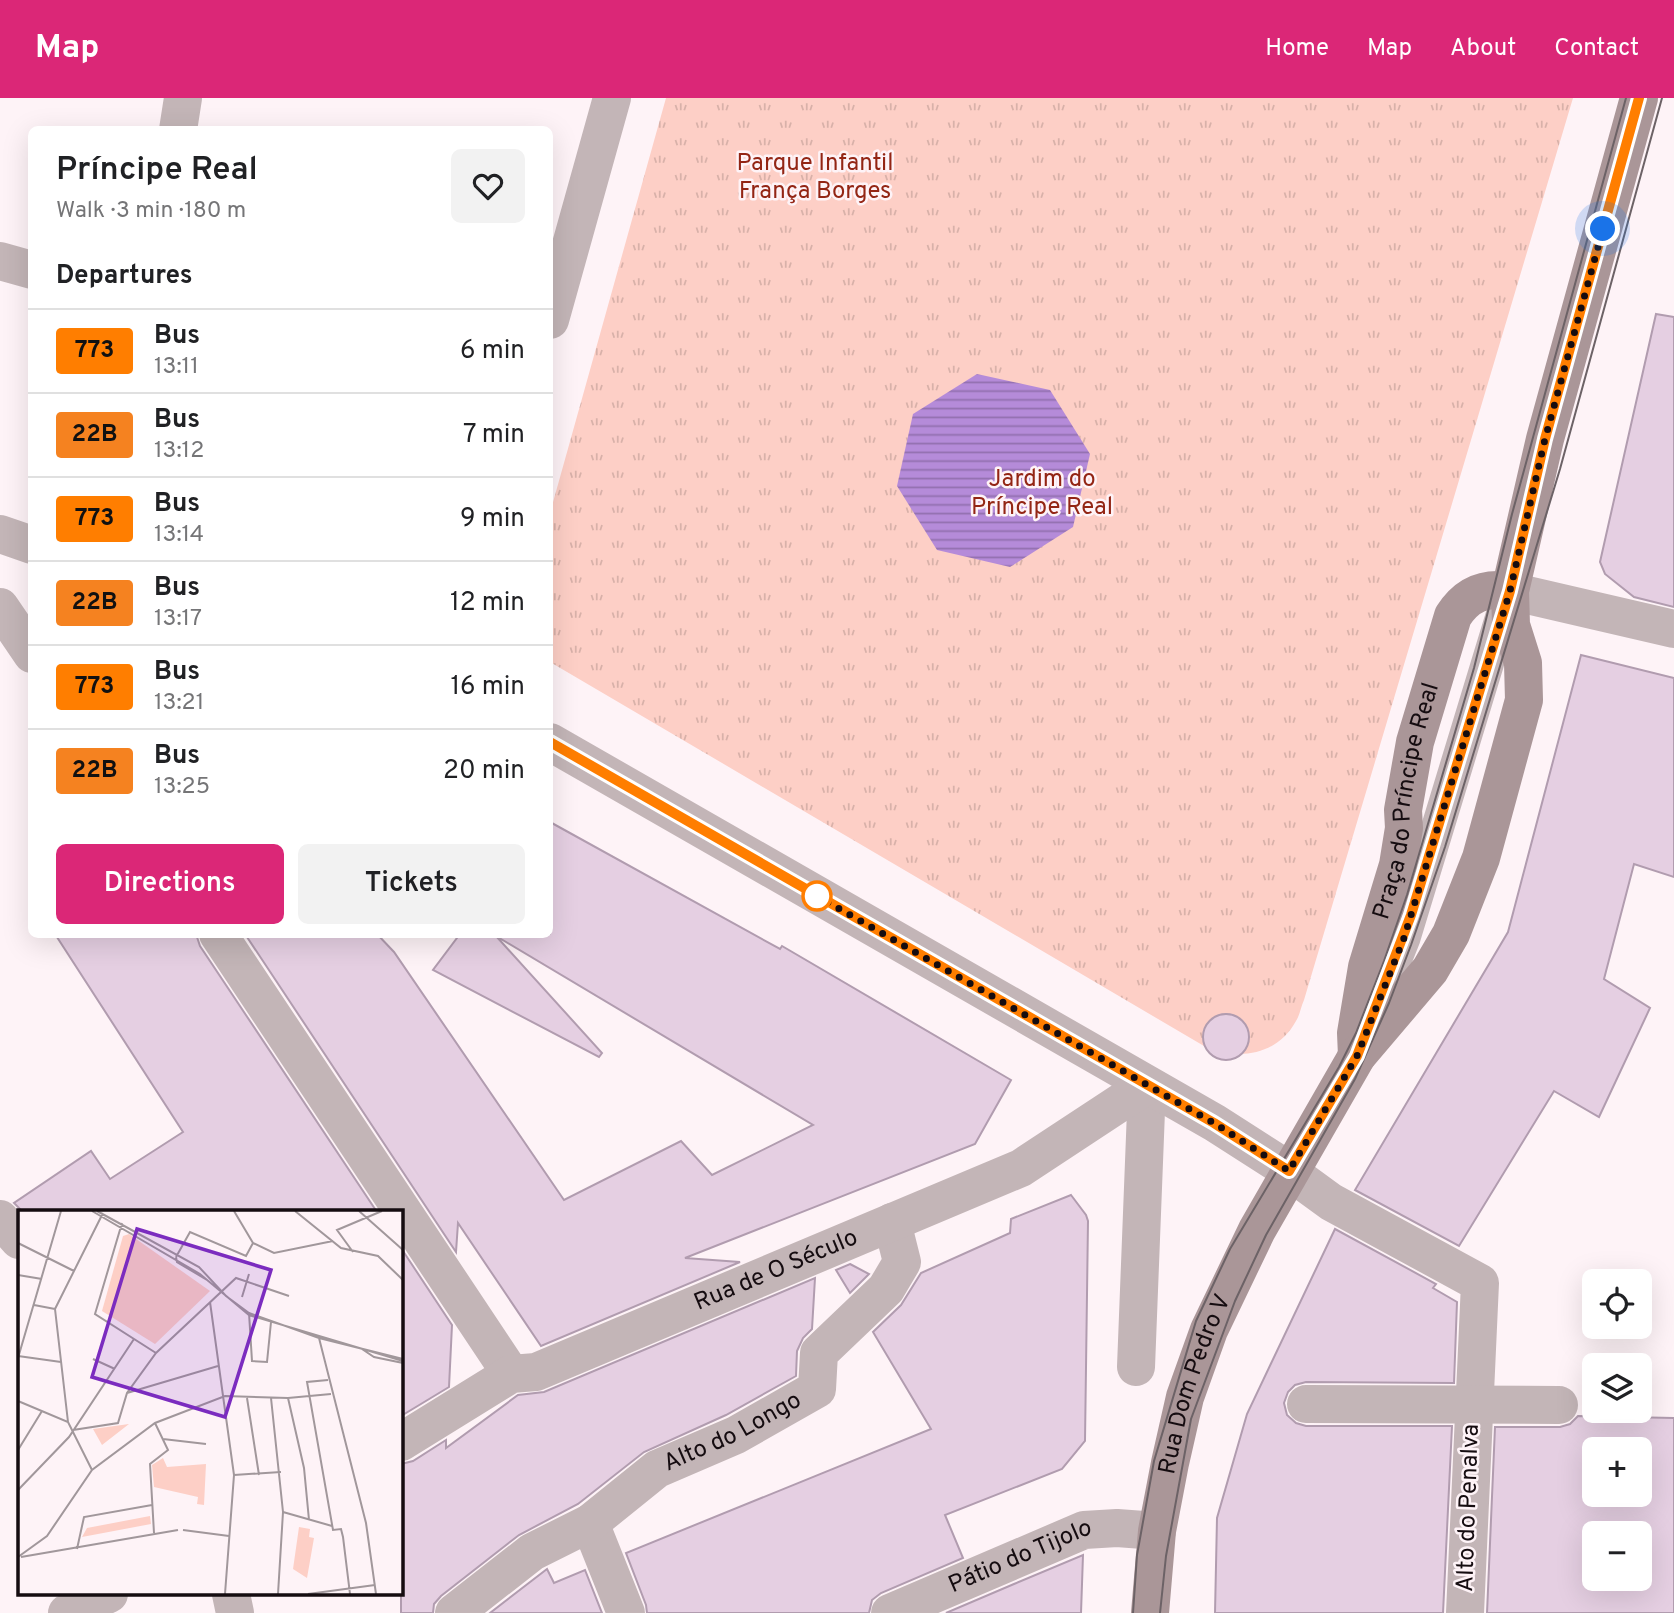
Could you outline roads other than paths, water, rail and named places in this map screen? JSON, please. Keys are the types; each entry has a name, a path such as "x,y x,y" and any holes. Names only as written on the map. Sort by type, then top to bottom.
{"main road":[{"name":"Praça do Príncipe Real","path":"1289,1171 1357,1056 1430,970 1451,934 1481,858 1524,700 1523,663 1511,625 1510,591 1545,439 1639,98"},
{"name":"Praça do Príncipe Real","path":"1357,1056 1356,1033 1367,967 1398,865 1404,828 1403,810 1415,742 1453,616 1461,604 1484,590 1510,591"},
{"name":"Rua Dom Pedro V","path":"1150,1613 1157,1531 1185,1396 1209,1330 1289,1171"}],"street":[{"path":"179,126 183,98"},
{"path":"553,309 611,98"},
{"path":"0,261 28,269"},
{"path":"0,534 28,544"},
{"path":"1510,591 1674,629"},
{"path":"0,607 28,648"},
{"path":"553,743 1234,1135 1289,1171"},
{"path":"221,938 402,1210"},
{"path":"1136,1367 1147,1085"},
{"name":"Rua de O Século","path":"402,1441 511,1374 536,1372 1021,1168 1147,1085"},
{"name":"Alto do Penalva","path":"1289,1171 1331,1202 1480,1283 1465,1613"},
{"path":"402,1210 511,1374"},
{"path":"0,1219 18,1239"},
{"name":"Alto do Longo","path":"454,1613 533,1552 590,1523 657,1469 736,1435 817,1389 819,1353 886,1289 902,1262 892,1222"},
{"path":"1306,1404 1559,1405"},
{"path":"590,1523 626,1613"},
{"name":"Pátio do Tijolo","path":"890,1613 1084,1530 1117,1528 1157,1531"},
{"path":"66,1613 104,1596"}],"tram line":[{"path":"1133,1613 1137,1555 1154,1461 1196,1321 1230,1249 1339,1067 1356,1033 1407,895 1474,668 1512,514 1626,98"},
{"path":"1160,1613 1166,1556 1191,1419 1235,1301 1266,1235 1355,1079 1411,945 1445,847 1560,469 1662,98"}],"park label":[{"name":"Parque Infantil França Borges","path":"815,178"},
{"name":"Jardim do Príncipe Real","path":"1042,494"}]}
